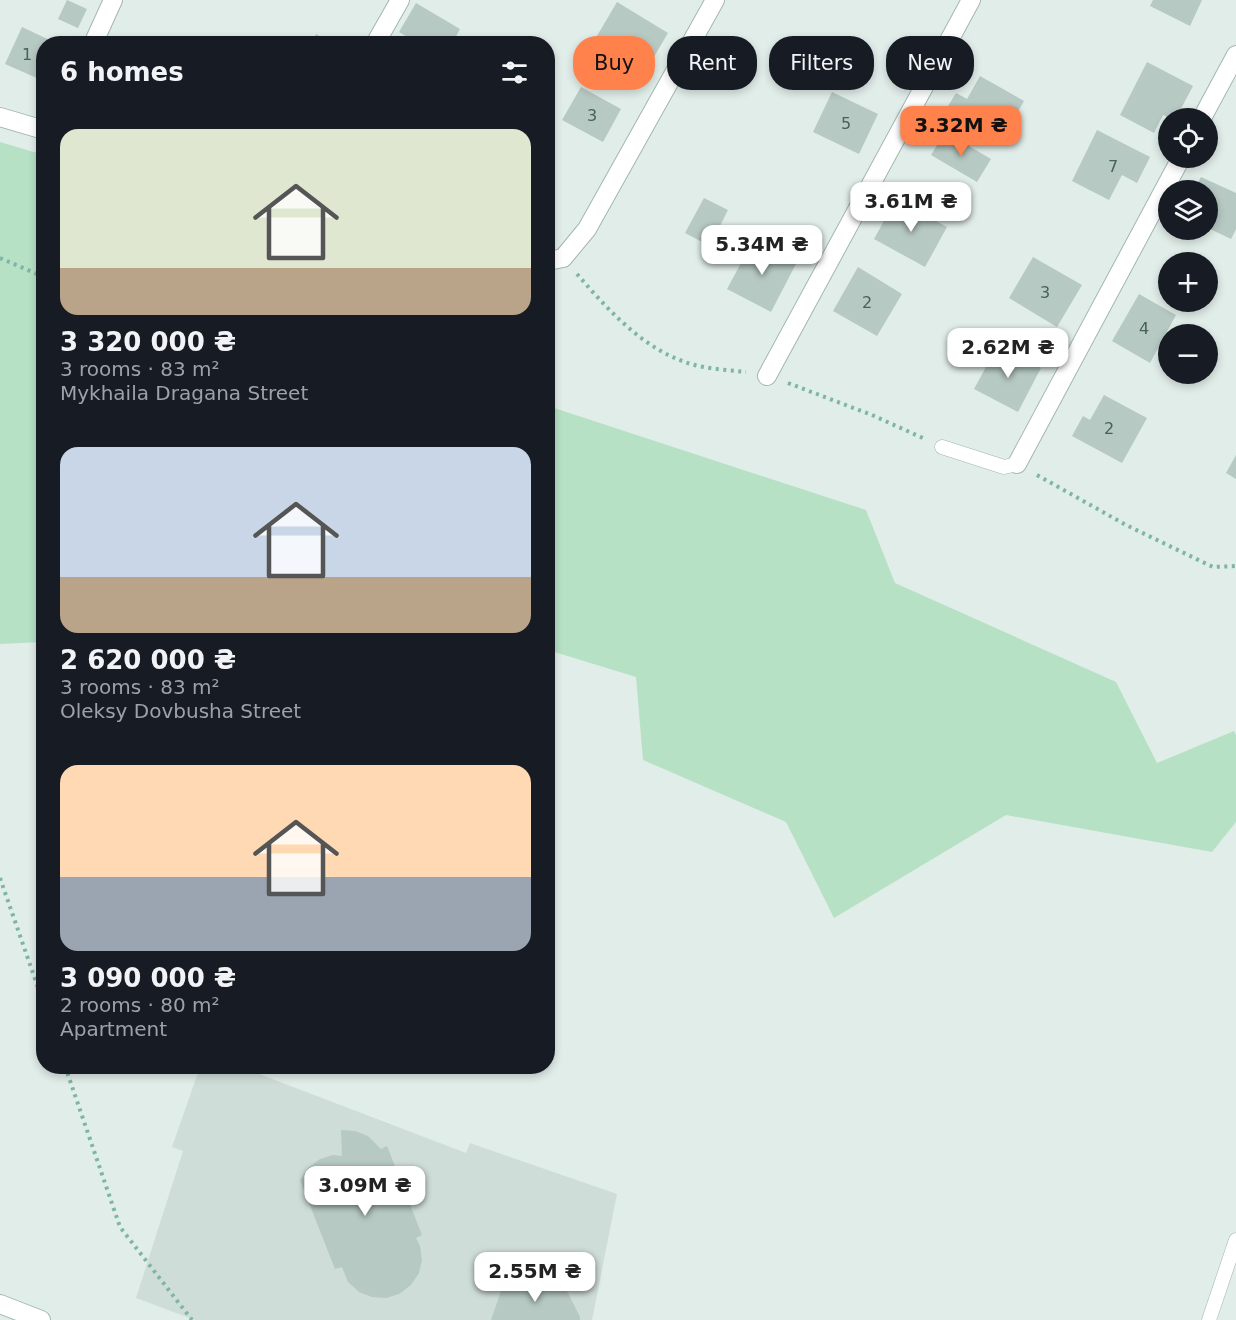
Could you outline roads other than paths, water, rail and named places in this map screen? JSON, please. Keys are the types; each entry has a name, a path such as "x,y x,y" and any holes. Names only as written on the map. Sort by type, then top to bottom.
{"street":[{"path":"97,36 113,0"},
{"path":"380,36 400,0"},
{"path":"555,259 587,229 715,0"},
{"path":"767,375 971,0"},
{"path":"1207,108 1236,55"},
{"path":"0,117 36,128"},
{"path":"1017,464 1176,168"},
{"path":"0,1304 40,1320"}],"lane":[{"path":"942,447 1004,467 1017,464"},
{"path":"1209,1320 1236,1240"}]}
